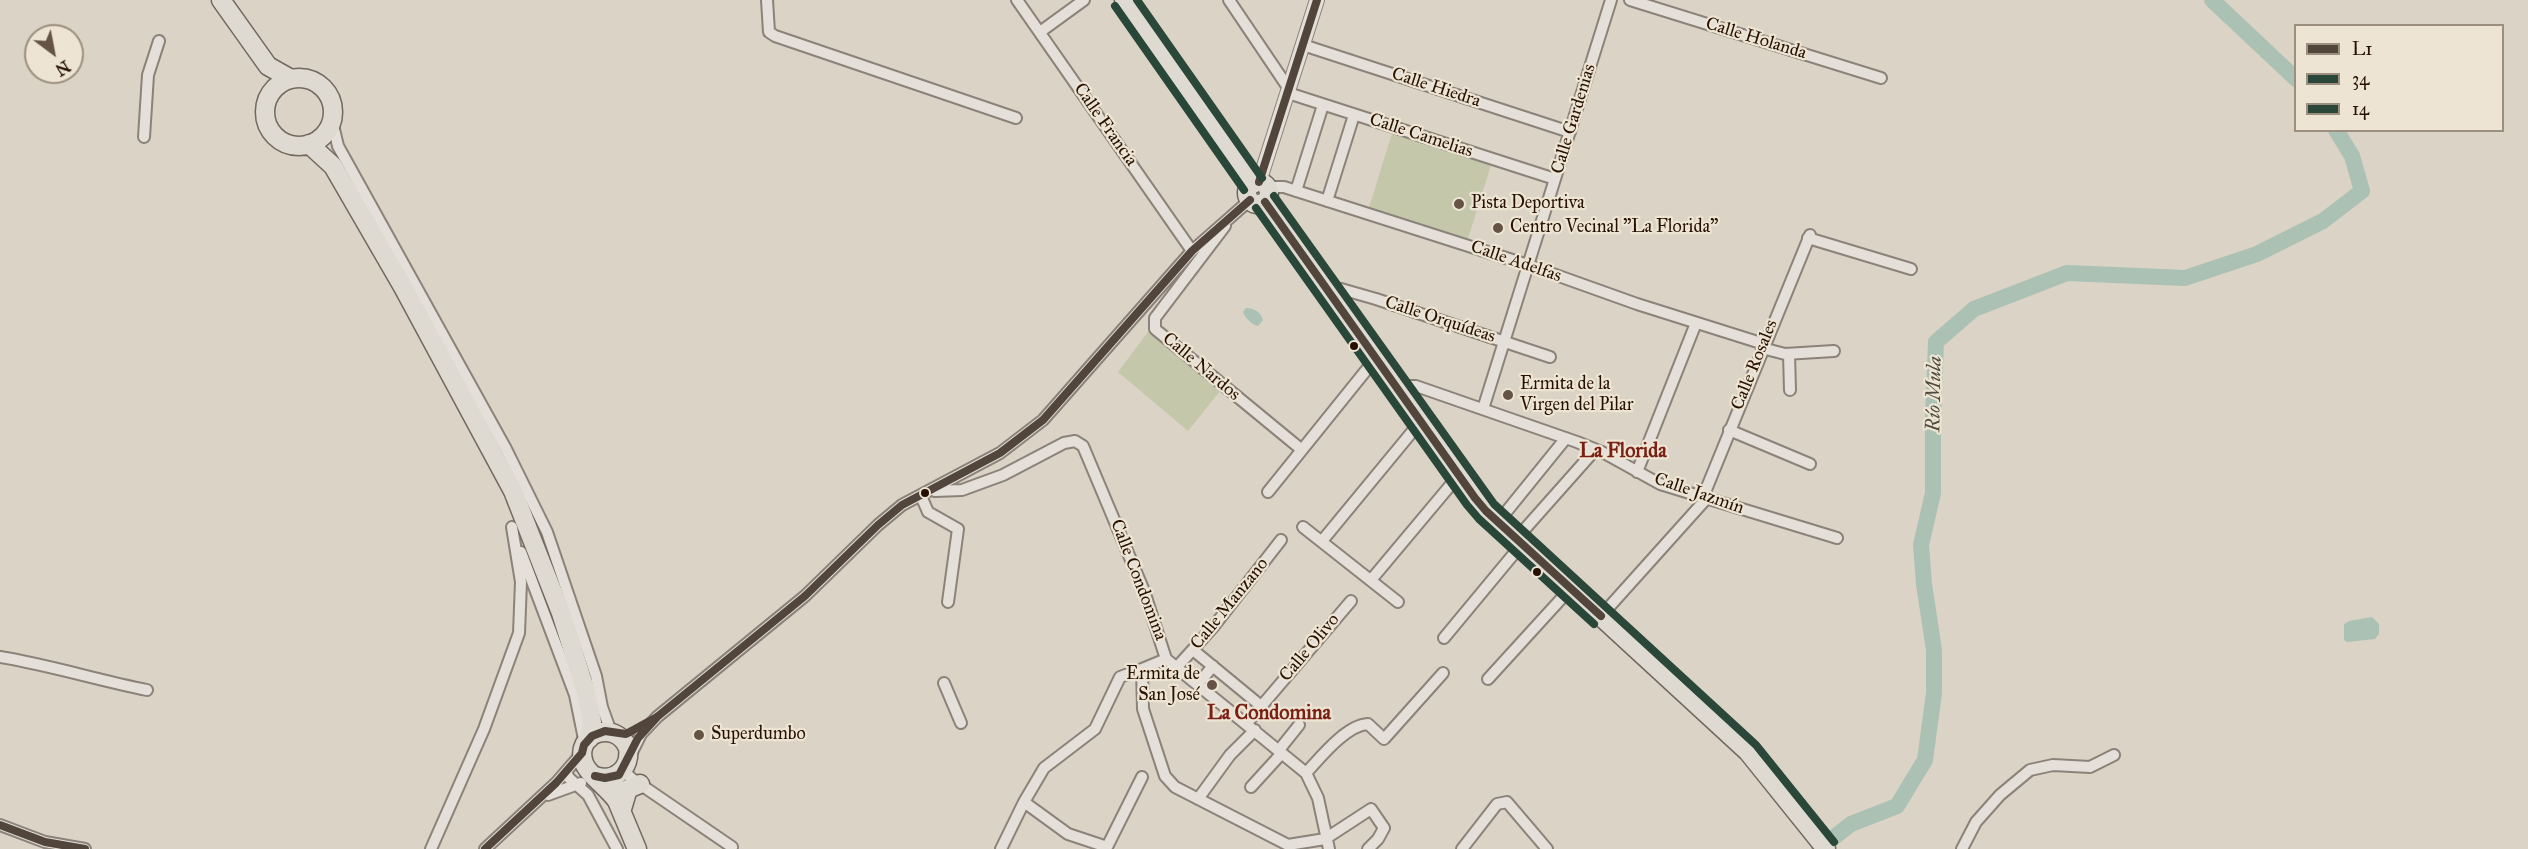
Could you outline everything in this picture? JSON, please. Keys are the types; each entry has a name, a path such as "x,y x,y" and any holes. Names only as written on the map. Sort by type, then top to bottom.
{"main road":[{"path":"221,0 268,66 291,79"},
{"path":"1124,0 1486,511 1748,752 1826,849"},
{"path":"268,66 271,93 265,111 272,132 290,145 309,144 321,138 330,125"},
{"path":"271,93 281,83 291,79 303,78 323,87 330,96 333,107 330,125 333,166"},
{"path":"309,144 333,166 403,287 513,491 561,613 586,692 592,722 585,747 587,769 619,807 637,849"},
{"path":"586,692 599,720 626,742 626,765 618,786 619,807"},
{"path":"585,747 600,732 613,732"},
{"path":"595,776 609,778 626,765"},
{"path":"619,807 628,789 640,784"}],"street":[{"path":"767,0 769,32 775,36 1016,118"},
{"name":"Calle Francia","path":"1017,0 1192,251"},
{"path":"1040,32 1084,0"},
{"path":"1229,0 1288,91"},
{"path":"330,125 338,146 506,449 547,532 597,676 602,707 613,732 632,731 657,717 805,596 878,525 902,505 932,491 1021,439 1043,420 1192,251 1259,191 1317,0"},
{"name":"Calle Gardenias","path":"1483,409 1611,0"},
{"name":"Calle Holanda","path":"1630,0 1881,78"},
{"path":"144,137 148,75 159,41"},
{"name":"Calle Hiedra","path":"1303,45 1570,132"},
{"name":"Calle Camelias","path":"1288,91 1323,105 1555,179"},
{"path":"1296,191 1323,105"},
{"path":"1327,201 1354,115"},
{"name":"Calle Adelfas","path":"1259,191 1277,186 1296,191 1528,265 1636,304 1789,354 1834,351"},
{"name":"Calle Nardos","path":"1234,212 1210,248 1155,318 1155,329 1302,450"},
{"name":"Calle Rosales","path":"1601,616 1705,497 1729,430 1809,236 1911,269"},
{"name":"Calle Orquídeas","path":"1328,290 1341,288 1550,357"},
{"path":"1637,471 1696,323"},
{"path":"1789,354 1790,390"},
{"path":"1268,492 1376,358"},
{"name":"Calle Jazmín","path":"1396,386 1416,386 1566,438 1595,450 1660,484 1837,538"},
{"path":"1322,542 1421,421"},
{"path":"1729,430 1810,464"},
{"path":"1498,522 1566,438"},
{"name":"Calle Condomina","path":"932,491 962,490 1003,475 1064,442 1075,441 1083,446 1144,591 1166,659 1306,773 1318,798 1327,844"},
{"path":"1444,638 1519,541 1595,450"},
{"path":"1371,580 1459,475"},
{"path":"921,496 928,512 958,529 948,602"},
{"path":"431,849 484,729 519,633 521,582 512,526 575,695 585,747 566,772 486,849"},
{"path":"1303,527 1398,602"},
{"name":"Calle Manzano","path":"1177,668 1281,540"},
{"path":"1488,679 1570,588"},
{"name":"Calle Olivo","path":"1198,799 1251,727 1262,706 1351,601"},
{"path":"1193,650 1262,706"},
{"path":"0,657 147,690"},
{"path":"1001,849 1044,768 1095,729 1120,677 1166,659"},
{"path":"1198,684 1212,666"},
{"path":"1142,669 1143,709 1165,776 1175,787 1288,845 1327,844 1371,809 1384,828 1378,839 1368,849"},
{"path":"1306,773 1332,745 1360,724 1368,724 1384,739 1443,673"},
{"path":"944,683 961,723"},
{"path":"657,717 636,742 626,765 640,784 732,847 731,849"},
{"path":"1251,787 1280,752 1299,724"},
{"path":"1962,849 1976,822 2000,795 2030,770 2053,765 2090,767 2114,755"},
{"path":"566,772 588,795 617,849"},
{"path":"534,802 595,776"},
{"path":"1024,802 1068,834 1107,847 1142,777"},
{"path":"1462,849 1497,804 1507,802 1547,849"},
{"path":"0,825 45,842 85,849"}],"shaded area":[{"path":"1394,127 1493,159 1466,245 1367,214"},
{"path":"1246,308 1261,315 1263,320 1258,326 1245,316 1243,312"},
{"path":"1154,324 1224,386 1188,431 1118,372"},
{"path":"2372,617 2379,624 2379,634 2375,639 2347,642 2344,640 2344,624"}],"waterway":[{"name":"Río Mula","path":"2212,0 2294,77"},
{"name":"Río Mula","path":"1819,849 1851,824 1897,806 1925,760 1934,693 1934,650 1924,584 1921,545 1933,493 1936,342 1974,309 2067,273 2185,278 2257,254 2323,221 2362,191 2352,156 2337,132"}],"transit line":[{"name":"14","path":"1137,0 1262,178"},
{"name":"L1","path":"1259,182 1317,0"},
{"name":"34","path":"1115,6 1244,190"},
{"name":"14","path":"1274,196 1494,504 1756,745 1834,842"},
{"name":"L1","path":"485,849 556,783 582,753 584,745 592,736 605,731 626,734 657,717 805,596 878,525 902,505 1000,453 1043,420 1192,251 1250,200"},
{"name":"L1","path":"1265,202 1475,498 1486,511 1601,616"},
{"name":"34","path":"1256,208 1467,505 1479,519 1594,624"},
{"name":"L1","path":"595,776 605,778 619,775 638,738 658,716"},
{"name":"L1","path":"0,825 45,842 85,849"}],"place":[{"name":"Pista Deportiva","path":"1459,204"},
{"name":"Centro Vecinal \"La Florida\"","path":"1498,228"},
{"name":"Ermita de la Virgen del Pilar","path":"1508,395"},
{"name":"Ermita de San José","path":"1212,685"},
{"name":"Superdumbo","path":"699,735"}],"district":[{"name":"La Florida","path":"1623,452"},
{"name":"La Condomina","path":"1269,714"}]}
